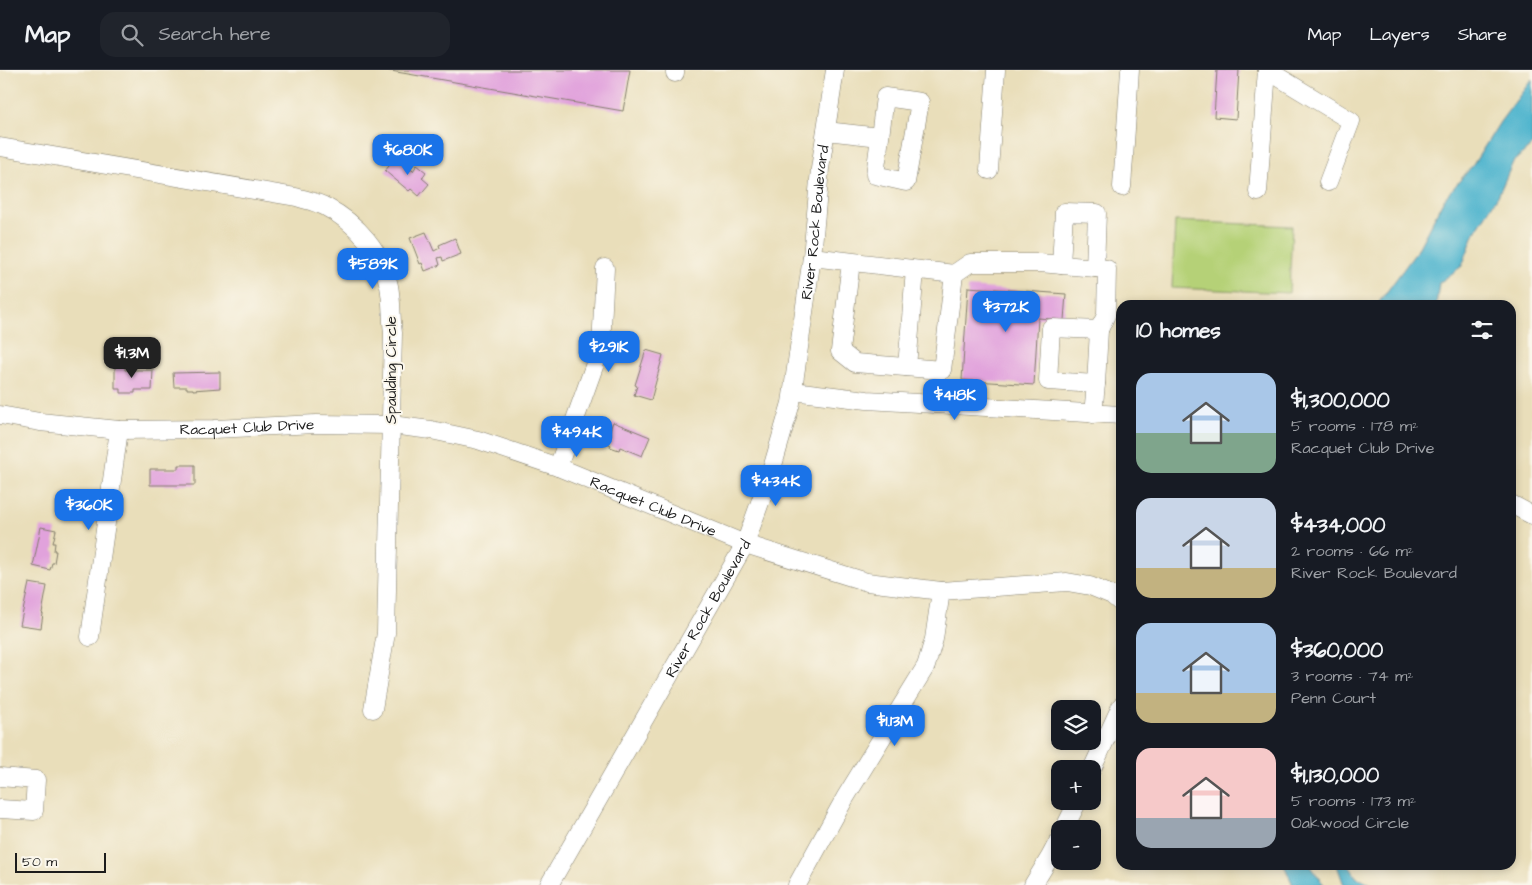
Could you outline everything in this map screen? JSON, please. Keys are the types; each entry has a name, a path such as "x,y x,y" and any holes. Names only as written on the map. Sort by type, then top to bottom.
{"street":[{"name":"River Rock Boulevard","path":"549,885 746,544 792,403 812,257 820,169 835,70"},
{"path":"989,170 996,70"},
{"path":"1122,188 1130,70"},
{"path":"1258,192 1267,70 1350,121 1328,182"},
{"path":"885,97 920,102 906,182 875,175 880,137 885,97"},
{"path":"826,131 880,137"},
{"name":"Spaulding Circle","path":"0,147 296,197 324,206 349,220 375,251 384,269 389,287 392,333 386,633 373,709"},
{"path":"1061,265 1064,212 1098,213 1094,268"},
{"path":"812,257 954,274 970,263 1040,263 1107,269 1106,315 1099,330 1093,414"},
{"path":"851,262 840,351 855,363 942,370 954,274"},
{"path":"558,467 601,347 605,268"},
{"path":"907,367 915,270"},
{"path":"1096,384 1048,381 1052,328 1099,330"},
{"path":"793,391 867,400 1116,416"},
{"name":"Racquet Club Drive","path":"0,415 40,422 119,430 214,430 316,424 391,425 431,430 478,440 558,467 746,544 867,582 941,591 1067,582 1090,586 1116,599"},
{"path":"90,637 119,430"},
{"path":"1516,507 1530,514"},
{"path":"797,885 845,798 926,666 934,639 941,591"},
{"path":"1097,760 1116,717"},
{"path":"0,778 36,780 34,811 0,809"},
{"path":"1033,885 1051,855"}],"green space":[{"path":"1175,221 1292,226 1289,293 1172,288"}],"water":[{"path":"1532,79 1532,145 1513,162 1498,196 1475,232 1462,266 1439,283 1437,300 1381,300 1417,251 1444,199 1473,165 1500,122"},
{"path":"1286,870 1314,870 1324,885 1293,885"},
{"path":"1339,870 1352,870 1356,877 1373,885 1344,885"}],"building":[{"path":"385,70 630,70 623,111"},
{"path":"1217,70 1239,70 1236,119 1214,117"},
{"path":"396,157 413,171 417,165 426,172 422,178 429,184 419,196 411,189 409,191 385,171"},
{"path":"426,232 434,251 440,248 439,245 455,238 461,254 443,261 442,257 438,258 440,265 425,271 422,263 420,264 410,238"},
{"path":"968,287 1066,294 1064,320 1038,318 1034,385 962,380"},
{"path":"646,350 663,355 651,400 634,395 637,386 635,385"},
{"path":"115,360 125,361 125,370 153,370 152,390 135,390 135,393 121,393 121,389 115,389"},
{"path":"220,372 220,388 193,390 187,389 187,387 174,387 173,373"},
{"path":"613,422 650,437 642,456 620,447 619,450 610,447 611,445 605,442"},
{"path":"178,465 195,465 195,485 150,485 150,469 178,469"},
{"path":"41,527 56,530 53,543 55,543 54,551 56,551 54,563 52,563 50,570 33,566"},
{"path":"29,583 47,586 41,628 20,625"}]}
